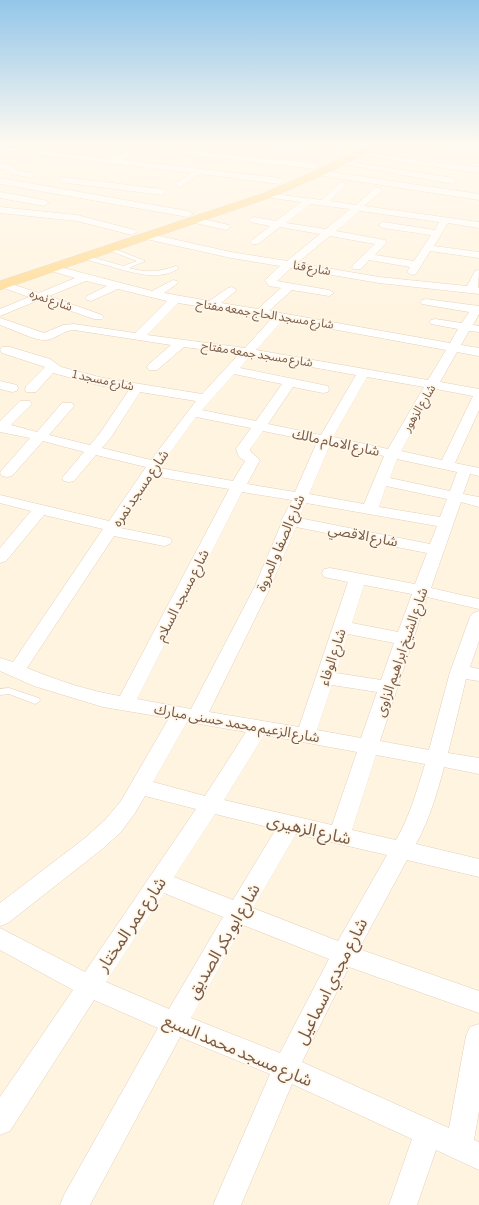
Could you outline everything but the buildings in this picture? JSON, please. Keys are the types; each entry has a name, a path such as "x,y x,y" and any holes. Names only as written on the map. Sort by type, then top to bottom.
{"main road":[{"path":"2,282 132,232 191,217 238,201"},
{"path":"2,282 52,268 110,249 191,217 238,201"}],"street":[{"path":"24,201 54,209 89,221 132,232"},
{"path":"119,201 147,206 226,227"},
{"path":"147,206 151,201"},
{"path":"255,242 308,201"},
{"path":"310,201 447,217 479,225"},
{"path":"332,201 359,207 404,209 479,222"},
{"path":"329,293 272,284 270,280 365,201"},
{"path":"0,210 54,209"},
{"path":"367,257 391,261 415,268 447,217"},
{"path":"254,220 382,242 357,267"},
{"path":"383,224 437,233"},
{"name":"شارع قنا","path":"146,236 208,251 379,280 475,291"},
{"path":"427,248 479,255"},
{"path":"382,272 391,261"},
{"name":"شارع مسجد الحاج جمعه مفتاح","path":"52,268 153,295 479,352"},
{"path":"475,291 479,273"},
{"path":"0,313 86,278"},
{"name":"شارع نمره","path":"2,282 98,317"},
{"path":"153,295 173,283"},
{"path":"91,298 117,286"},
{"path":"260,313 290,287"},
{"path":"212,305 232,290"},
{"path":"138,337 179,300 193,293"},
{"path":"426,302 477,310"},
{"name":"شارع الزهور","path":"370,510 392,454 454,348 473,328 477,310"},
{"name":"شارع مسجد نمره","path":"8,668 112,529 193,412 204,398 249,352 280,316"},
{"path":"0,321 37,334"},
{"path":"435,322 473,328"},
{"name":"شارع مسجد جمعه مفتاح","path":"37,334 47,336 70,327 249,352 433,384 479,394"},
{"path":"3,351 37,334"},
{"path":"153,367 181,343"},
{"name":"شارع مسجد 1","path":"3,351 46,362 57,370 102,382 137,387 176,388 204,398"},
{"path":"31,389 52,366"},
{"path":"231,370 323,389"},
{"name":"شارع الصفا و المروة","path":"0,916 98,840 113,826 128,807 140,786 190,714 262,588 289,521 325,440 364,372"},
{"path":"258,426 290,382"},
{"path":"69,478 94,450 114,424 137,387"},
{"path":"447,466 479,394"},
{"path":"2,424 25,404"},
{"path":"7,472 67,406"},
{"name":"شارع الامام مالك","path":"193,412 472,471"},
{"path":"2,424 153,468 238,486 446,523"},
{"name":"شارع مسجد السلام","path":"126,703 238,486 253,460 243,452 243,449 258,426"},
{"name":"شارع الشيخ ابراهيم الزاوى","path":"339,836 404,639 446,523 456,497 472,471"},
{"path":"382,481 479,502"},
{"path":"0,499 112,529 164,541"},
{"path":"0,558 40,510"},
{"name":"شارع الاقصي","path":"289,521 437,550"},
{"path":"330,573 479,604"},
{"name":"شارع الوفاء","path":"306,735 358,578"},
{"name":"شارع مجدي اسماعيل","path":"227,1205 286,1068 344,953 415,826 427,793 459,672 479,617"},
{"path":"342,627 404,639"},
{"name":"شارع الزعيم محمد حسنى مبارك","path":"8,668 41,681 96,698 479,766"},
{"path":"459,672 479,675"},
{"path":"325,677 388,688"},
{"name":"شارع عمر المختار","path":"0,1121 210,805 259,727"},
{"name":"شارع الزهيرى","path":"140,786 210,805 479,868"},
{"name":"شارع ابو بكر الصديق","path":"74,1205 174,1023 290,824"},
{"path":"160,881 239,913 420,982 479,1002"},
{"name":"شارع مسجد محمد السبع","path":"0,938 89,986 174,1023 286,1068 469,1152"},
{"path":"469,1152 479,1036"},
{"path":"403,1205 428,1132"}],"lane":[{"path":"110,249 142,261 125,268"},
{"path":"85,257 149,274 166,272 176,268"},
{"path":"0,692 9,691 35,700"}]}
